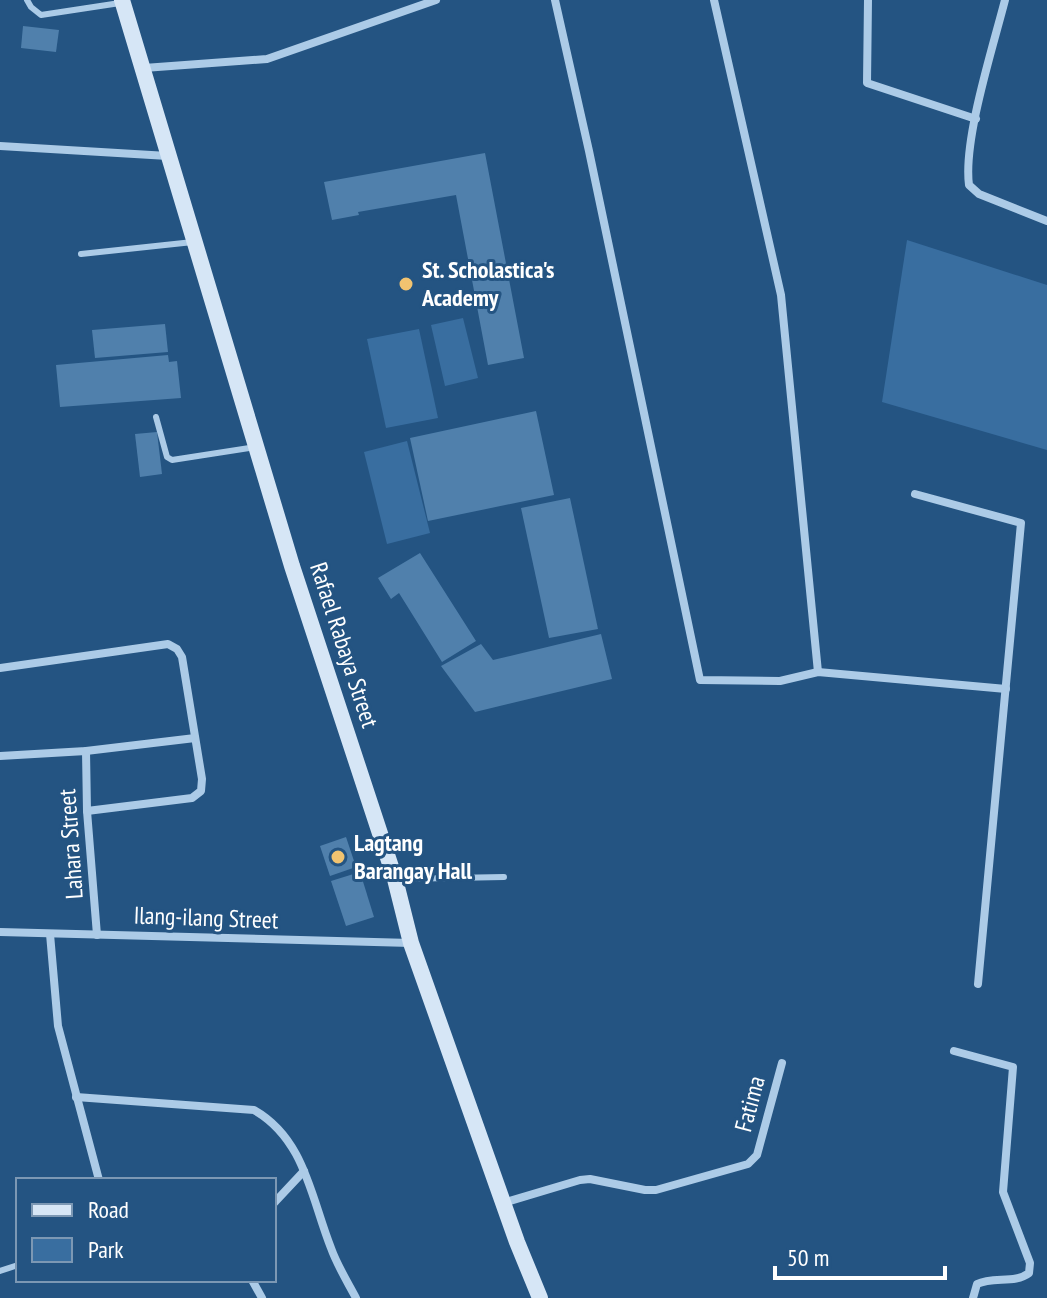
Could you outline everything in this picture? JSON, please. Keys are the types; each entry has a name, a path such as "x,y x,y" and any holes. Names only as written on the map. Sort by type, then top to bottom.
{"main road":[{"name":"Rafael Rabaya Street","path":"122,1 256,447 395,879 411,943 540,1298"}],"street":[{"path":"144,68 267,59 434,0"},
{"path":"555,0 700,680 780,681 818,672 1006,689"},
{"path":"714,0 781,295 818,672"},
{"path":"868,0 867,83 976,119"},
{"path":"1005,0 976,119 967,170 969,185 979,194 1047,221"},
{"path":"0,146 168,156"},
{"path":"915,494 1021,523 978,984"},
{"path":"0,668 168,644 177,649 182,657 202,779 201,791 192,798 87,811"},
{"path":"0,756 86,751 195,738"},
{"name":"Lahara Street","path":"86,751 87,811 97,935"},
{"name":"Ilang-ilang Street","path":"0,932 411,943"},
{"path":"50,934 58,1026 98,1178"},
{"path":"954,1051 1013,1067 1003,1192 1030,1263 1029,1273 1022,1278 984,1280 977,1284 973,1298"},
{"name":"Fatima","path":"503,1203 590,1179 656,1190 748,1164 757,1155 782,1063"},
{"path":"76,1097 254,1110 270,1119 287,1136 304,1171 331,1249 356,1298"},
{"path":"276,1201 304,1171"}],"lane":[{"path":"27,0 41,15 122,1"},
{"path":"81,254 196,242"},
{"path":"156,417 167,457 172,460 256,447"},
{"path":"395,879 504,877"}],"green space":[{"path":"907,240 1047,285 1047,450 882,402"},
{"path":"463,318 478,378 445,386 431,325"},
{"path":"419,329 438,418 386,428 367,339"},
{"path":"407,441 430,533 387,544 364,452"}],"building":[{"path":"23,26 59,30 56,52 21,48"},
{"path":"485,153 524,358 488,365 456,195 358,212 359,215 332,220 324,182"},
{"path":"165,324 168,352 95,358 92,330"},
{"path":"168,355 169,362 177,361 181,398 60,407 56,365"},
{"path":"536,411 554,495 428,521 410,438"},
{"path":"157,432 162,474 140,477 135,434"},
{"path":"570,498 598,629 549,638 521,508"},
{"path":"420,553 476,641 442,662 399,593 391,599 378,578"},
{"path":"601,634 612,679 475,712 441,666 481,644 493,660"},
{"name":"Lagtang Barangay Hall","path":"346,837 356,867 330,876 320,846"},
{"path":"360,872 374,917 346,926 331,881"}],"place":[{"name":"St. Scholastica's Academy","path":"406,284"},
{"name":"Lagtang Barangay Hall","path":"338,857"}]}
